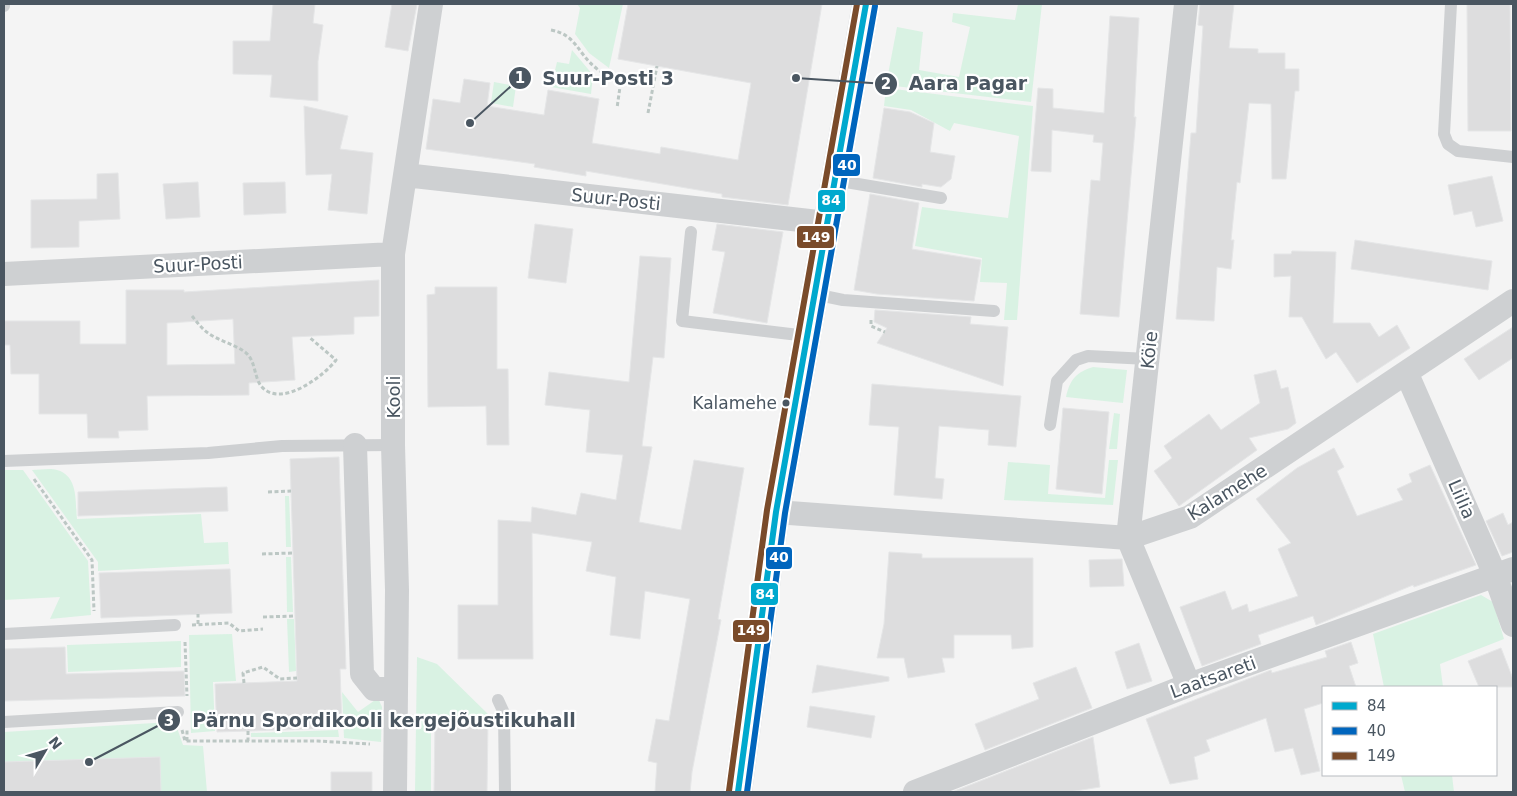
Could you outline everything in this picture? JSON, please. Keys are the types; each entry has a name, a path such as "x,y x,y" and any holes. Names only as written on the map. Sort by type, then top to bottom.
{"main road":[{"path":"738,792 776,512 866,4"}],"street":[{"name":"Kooli","path":"395,792 397,590 393,445 392,254 431,4"},
{"name":"Köie","path":"1186,4 1128,538 1189,685"},
{"name":"Suur-Posti","path":"405,175 827,223"},
{"name":"Suur-Posti","path":"4,274 392,254"},
{"name":"Kalamehe","path":"776,512 1128,538 1190,518 1513,301"},
{"name":"Liilia","path":"1407,374 1504,572 1513,625"},
{"path":"355,445 362,674 374,690 396,689"},
{"name":"Laatsareti","path":"917,792 1189,685 1504,572"}],"lane":[{"path":"1451,4 1444,134 1448,144 1458,151 1513,157"},
{"path":"834,180 941,198"},
{"path":"691,232 682,321 807,336"},
{"path":"814,294 843,300 994,311"},
{"path":"1050,425 1057,381 1076,360 1088,356 1148,360"},
{"path":"4,460 208,454 282,446 393,445"},
{"path":"4,634 179,625"},
{"path":"498,700 504,713 505,792"},
{"path":"4,722 182,708"}],"path":[{"path":"551,30 565,33 596,68 609,77 621,80 617,108"},
{"path":"648,113 657,66"},
{"path":"192,316 206,332 247,353 264,390 273,393 290,393 307,386 336,360 309,337"},
{"path":"20,460 92,560 95,629"},
{"path":"268,492 291,491"},
{"path":"262,554 293,553"},
{"path":"198,614 198,624"},
{"path":"263,617 295,616"},
{"path":"187,741 182,708 179,625 229,623 239,631 263,629"},
{"path":"244,683 243,673 263,667 280,679 297,678"},
{"path":"187,723 187,741"},
{"path":"248,731 248,741"},
{"path":"187,741 318,741 396,745"}],"green space":[{"path":"577,4 623,4 609,68 589,53 575,34 580,8"},
{"path":"1018,4 1042,4 1031,102 886,85 897,27 923,32 919,70 959,77 970,27 952,22 953,13 1015,20"},
{"path":"572,50 593,75 591,94 551,87 557,62 569,64"},
{"path":"494,82 516,86 513,107 491,103"},
{"path":"886,88 1033,106 1017,320 1004,320 1007,283 980,282 982,258 915,246 922,207 1008,218 1019,136 954,123 950,131 911,110 884,106"},
{"path":"1093,367 1127,370 1123,403 1066,397 1072,381 1078,374"},
{"path":"1114,413 1120,414 1117,449 1109,449"},
{"path":"1109,460 1118,460 1113,505 1004,500 1008,462 1050,465 1048,494 1105,498"},
{"path":"4,470 23,470 88,561 91,615 50,619 60,597 4,600"},
{"path":"32,470 57,470 69,478 75,491 77,519 201,514 204,543 228,542 229,564 98,571 98,562"},
{"path":"285,496 289,496 291,547 286,547"},
{"path":"286,557 291,557 293,612 287,612"},
{"path":"1481,595 1493,602 1504,639 1440,664 1443,686 1384,686 1373,634"},
{"path":"287,619 294,619 296,671 289,672"},
{"path":"232,634 236,681 213,682 215,731 191,733 189,635"},
{"path":"181,641 181,667 68,672 67,645"},
{"path":"417,657 437,664 489,715 431,718 431,792 415,792"},
{"path":"342,692 358,712 378,698 382,707 381,742 344,738"},
{"path":"171,722 171,725 176,725 183,745 203,746 207,792 4,792 4,732"},
{"path":"338,730 339,737 251,737 251,733"},
{"path":"1401,776 1452,776 1454,792 1405,792"}],"building":[{"path":"273,4 315,4 313,23 323,25 318,61 318,101 270,97 272,75 233,74 233,41 270,41"},
{"path":"392,4 417,4 408,51 385,47"},
{"path":"628,4 822,4 788,205 722,197 722,194 586,171 586,176 534,167 535,164 426,149 433,99 460,103 464,79 490,83 487,106 544,115 548,90 599,99 592,143 660,154 661,147 738,160 751,83 618,59"},
{"path":"1200,4 1234,4 1229,48 1258,49 1258,53 1285,53 1285,69 1299,69 1299,91 1295,91 1286,179 1272,179 1271,104 1249,103 1240,183 1237,182 1231,240 1234,240 1231,269 1217,267 1214,321 1176,319 1191,133 1196,133 1203,26 1198,25"},
{"path":"1467,4 1510,4 1511,131 1468,131"},
{"path":"1110,16 1139,18 1134,117 1136,117 1119,317 1080,314 1091,180 1100,181 1103,143 1093,142 1094,135 1052,130 1051,172 1031,171 1038,88 1053,89 1053,108 1104,113"},
{"path":"304,106 348,116 340,149 373,153 367,214 328,210 332,174 306,175"},
{"path":"884,108 910,112 934,123 930,152 955,156 951,179 941,187 922,184 922,187 873,178"},
{"path":"118,173 120,219 79,221 79,247 31,248 31,200 97,199 97,174"},
{"path":"1492,176 1503,221 1476,227 1472,211 1454,215 1448,185"},
{"path":"198,182 200,217 166,219 163,184"},
{"path":"285,182 286,213 244,215 243,183"},
{"path":"870,194 919,203 912,249 981,260 974,301 877,294 854,290"},
{"path":"535,224 573,229 566,283 528,278"},
{"path":"717,224 783,232 767,323 713,313 725,252 712,250"},
{"path":"1355,240 1492,261 1488,290 1351,269"},
{"path":"1292,251 1336,252 1333,323 1370,323 1379,337 1397,325 1410,348 1357,383 1336,352 1326,359 1302,317 1289,317 1291,276 1274,277 1274,254 1291,254"},
{"path":"640,256 671,258 664,358 653,357 642,446 652,447 639,522 681,530 694,460 744,468 718,619 721,620 692,772 690,792 655,792 657,763 648,761 656,719 669,721 690,599 645,591 640,639 610,635 616,577 586,571 592,542 532,533 533,659 458,659 458,605 498,605 498,520 531,522 532,507 576,515 581,493 616,500 623,455 586,452 590,410 545,405 549,372 629,382"},
{"path":"379,280 379,316 354,317 354,334 292,337 295,380 249,383 249,395 147,396 148,430 118,431 119,438 88,438 87,414 39,414 39,374 11,374 10,345 4,345 4,321 80,321 80,344 126,344 126,290 184,290 184,292","holes":["233,319 235,364 167,365 167,323"]},
{"path":"435,287 497,287 497,369 508,369 509,445 487,445 486,406 428,407 427,295 435,294"},
{"path":"875,310 971,317 970,324 1008,327 1003,386 877,343 887,328 874,322"},
{"path":"1513,327 1513,358 1479,380 1464,359"},
{"path":"1276,370 1281,389 1288,387 1296,423 1288,429 1249,438 1257,450 1179,506 1154,471 1172,458 1164,446 1209,414 1221,430 1260,403 1254,375"},
{"path":"872,384 1021,396 1016,447 988,445 989,430 939,426 935,478 944,479 942,499 894,495 899,427 869,425"},
{"path":"1063,408 1109,412 1102,494 1056,489"},
{"path":"1334,448 1344,467 1337,471 1357,516 1403,500 1397,489 1412,482 1409,474 1430,465 1476,565 1414,587 1413,585 1316,625 1313,616 1258,635 1261,644 1202,666 1180,607 1225,591 1232,610 1247,604 1249,612 1298,596 1278,549 1291,543 1256,499 1297,468"},
{"path":"339,457 346,669 340,669 342,728 217,732 215,684 297,681 290,459"},
{"path":"227,487 228,511 78,516 78,492"},
{"path":"1503,513 1508,525 1513,522 1513,552 1502,556 1486,521"},
{"path":"889,552 922,554 922,558 1033,558 1033,647 1012,649 1011,635 954,635 954,658 942,658 945,672 908,678 904,658 877,658 884,624"},
{"path":"1122,559 1124,586 1090,587 1089,560"},
{"path":"230,569 232,613 101,618 99,573"},
{"path":"1351,642 1358,663 1349,666 1356,686 1322,686 1322,703 1304,709 1320,771 1301,775 1293,748 1275,752 1266,718 1206,740 1210,751 1194,757 1198,779 1170,784 1146,719 1271,670 1272,673 1327,657 1325,651"},
{"path":"1139,643 1152,681 1127,689 1115,652"},
{"path":"65,647 66,674 184,671 185,696 4,701 4,649"},
{"path":"1501,648 1513,679 1513,687 1479,686 1468,661"},
{"path":"817,665 889,677 889,681 812,693"},
{"path":"1076,667 1092,708 985,750 975,724 1039,699 1033,683"},
{"path":"810,706 875,716 871,738 807,727"},
{"path":"435,720 488,721 487,792 434,791"},
{"path":"1093,737 1100,787 1069,792 952,792"},
{"path":"160,757 161,792 4,792 4,762"},
{"path":"331,772 372,772 372,792 331,792"}],"transit line":[{"name":"149","path":"729,791 767,510 857,4"},
{"name":"84","path":"738,792 776,512 866,4"},
{"name":"40","path":"747,792 785,513 875,6"}],"place":[{"name":"Aara Pagar","path":"796,78"},
{"name":"Suur-Posti 3","path":"470,123"},
{"name":"Kalamehe","path":"786,403"},
{"name":"Pärnu Spordikooli kergejõustikuhall","path":"89,762"}]}
